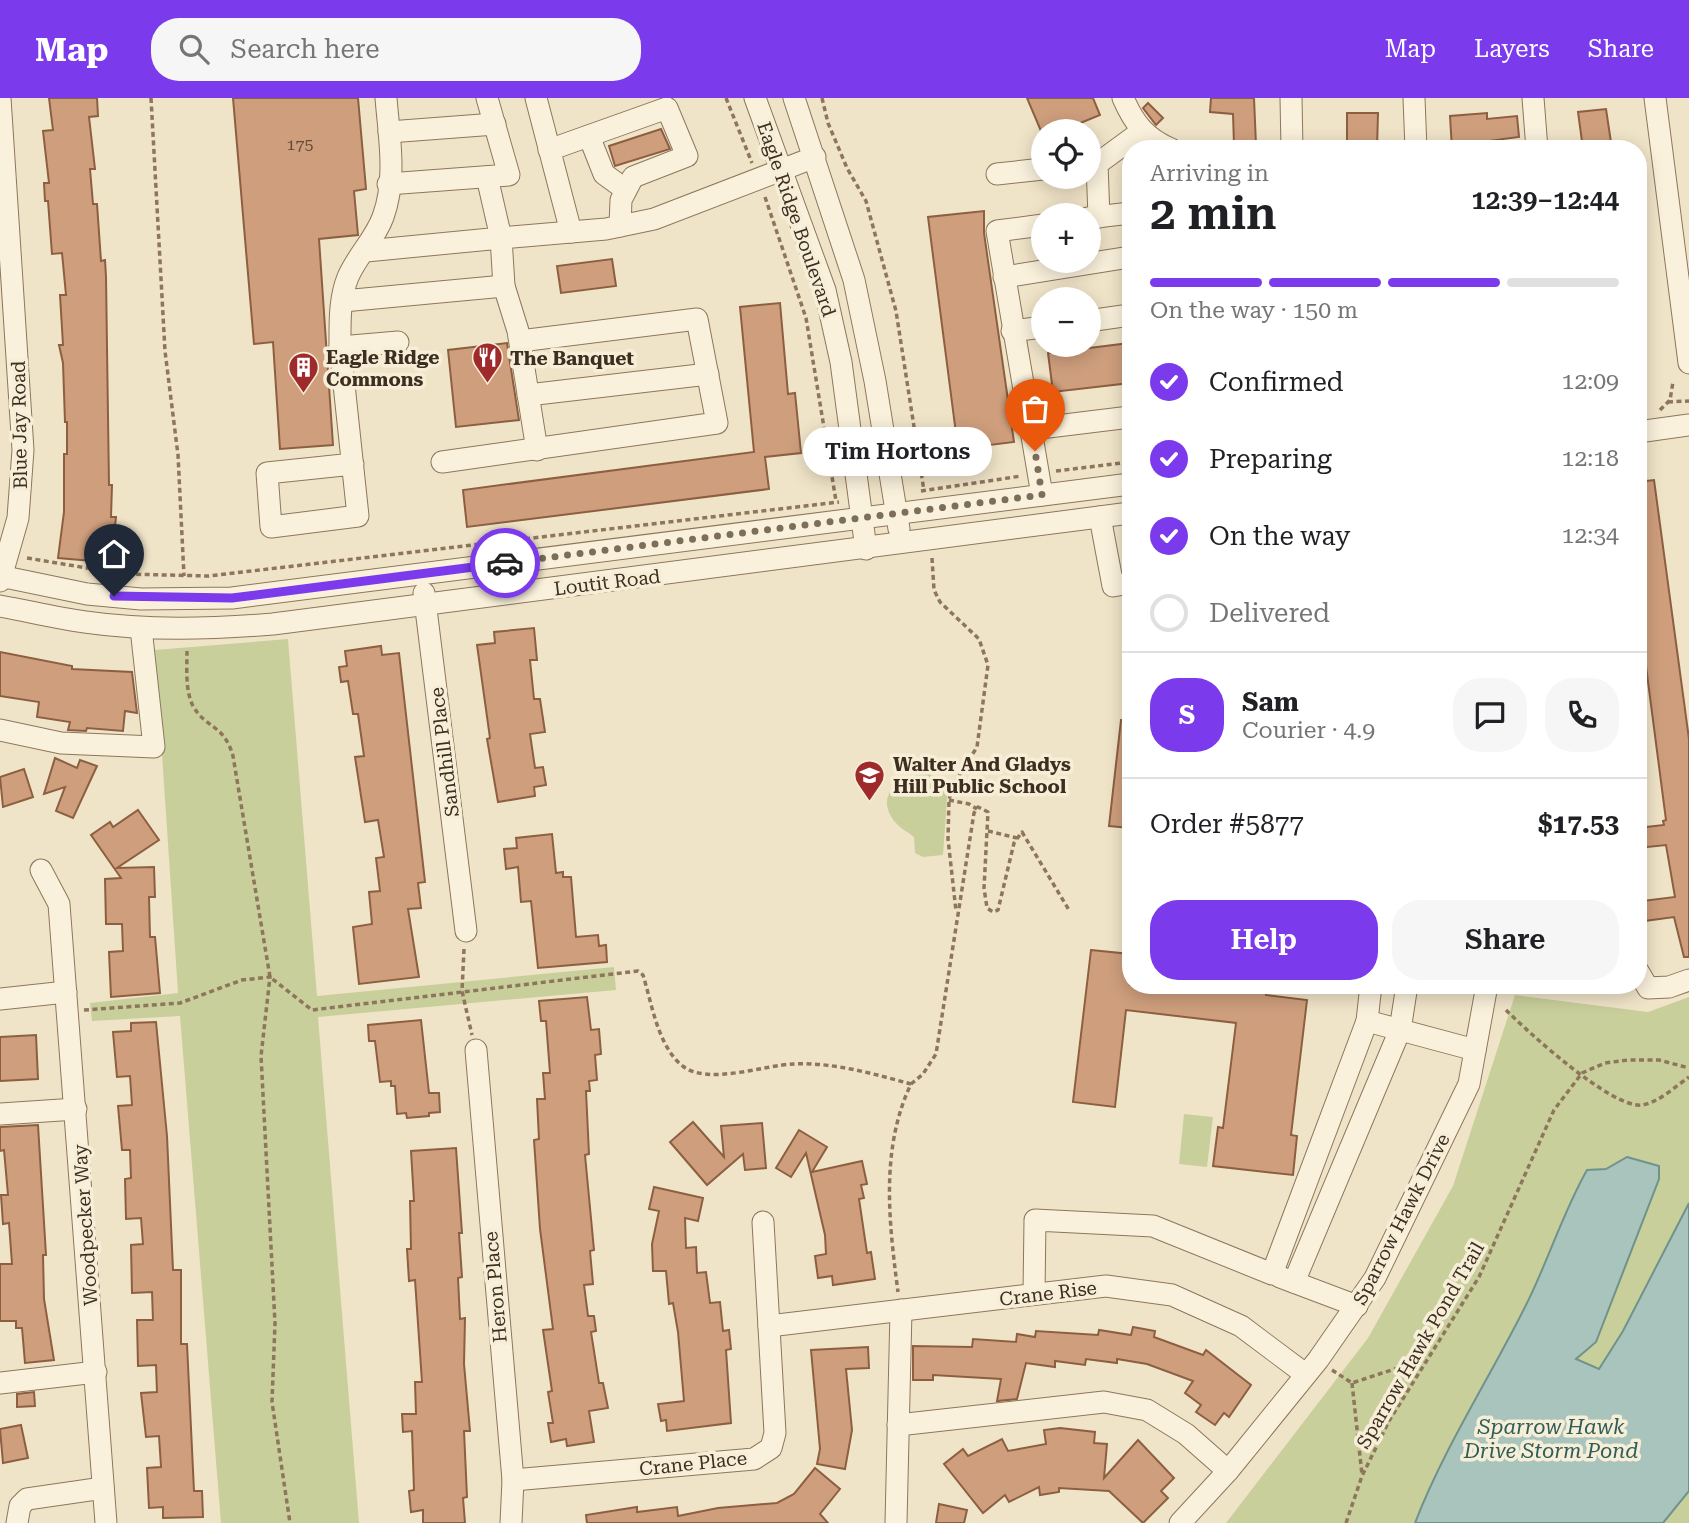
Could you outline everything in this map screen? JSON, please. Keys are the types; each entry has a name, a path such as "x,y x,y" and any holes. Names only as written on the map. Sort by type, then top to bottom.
{"street":[{"name":"Blue Jay Road","path":"0,98 23,450 18,518 1,578"},
{"path":"353,464 267,473 271,527 358,516 353,464 340,347 342,301 348,276 366,251 384,215 391,164 386,98"},
{"path":"388,184 509,175 487,98"},
{"path":"536,98 571,232"},
{"name":"Eagle Ridge Boulevard","path":"755,98 825,289 841,362 866,549"},
{"name":"Eagle Ridge Boulevard","path":"794,98 854,280 875,381 901,545"},
{"path":"1123,98 1133,121 1151,140"},
{"path":"1291,98 1291,140"},
{"path":"1414,98 1416,140"},
{"path":"1533,98 1536,140"},
{"path":"1655,98 1689,363"},
{"path":"550,150 667,108 687,156 633,177 621,200 620,226"},
{"path":"389,132 495,124"},
{"path":"1129,140 1142,131"},
{"path":"589,136 604,174 626,190"},
{"path":"1101,159 1122,144"},
{"path":"366,251 620,226 683,210 815,157"},
{"path":"997,174 1031,170"},
{"path":"487,177 501,238 505,286 520,341 537,450"},
{"path":"1101,217 1122,214"},
{"path":"1031,227 998,231 1012,331 1042,495"},
{"path":"1004,276 1122,258"},
{"path":"342,301 505,286"},
{"path":"1101,319 1122,316"},
{"path":"442,462 718,423 697,319 520,341"},
{"path":"1012,331 1031,329"},
{"path":"340,347 398,342"},
{"path":"528,395 708,374"},
{"path":"1032,429 1122,418"},
{"path":"1647,431 1689,425"},
{"name":"Loutit Road","path":"1,578 88,594 141,599 232,598 1122,485"},
{"name":"Loutit Road","path":"0,606 84,622 141,628 186,629 273,624 901,545 1122,514"},
{"path":"1100,517 1113,586 1122,584"},
{"name":"Sandhill Place","path":"420,574 466,931"},
{"path":"0,730 61,743 154,747 141,628"},
{"name":"Woodpecker Way","path":"41,870 59,904 106,1523"},
{"path":"1647,986 1669,987 1689,979"},
{"path":"1272,1274 1367,1021 1370,994"},
{"path":"1294,1282 1400,1030 1406,994"},
{"name":"Sparrow Hawk Drive","path":"1180,1523 1228,1471 1312,1367 1357,1306 1419,1193 1469,1084 1484,994"},
{"path":"0,999 67,1002"},
{"path":"1367,1021 1475,1050"},
{"name":"Heron Place","path":"476,1050 513,1480 511,1523"},
{"path":"0,1114 76,1109"},
{"path":"1034,1294 1035,1220 1153,1226 1357,1306"},
{"name":"Crane Place","path":"513,1480 754,1459 771,1448 775,1433 763,1222"},
{"name":"Crane Rise","path":"769,1326 1106,1286 1172,1295 1241,1326 1312,1367"},
{"path":"896,1523 901,1310"},
{"path":"0,1383 96,1372"},
{"path":"898,1425 1104,1402 1147,1410 1186,1434 1228,1471"},
{"path":"17,1523 20,1506 27,1499 103,1488"}],"path":[{"path":"151,98 165,351 178,455 184,576"},
{"path":"726,98 746,149"},
{"path":"822,98 828,123 847,168 866,201 894,301 924,489"},
{"path":"765,197 806,318 835,500 839,504"},
{"path":"1655,413 1668,402 1673,382"},
{"path":"1668,402 1689,401"},
{"path":"1050,472 1122,463"},
{"path":"919,493 924,489 1025,475"},
{"path":"31,559 123,574 234,574 835,500"},
{"path":"931,551 934,590 940,602 979,639 988,665 977,747 952,786 949,800 948,839 956,911"},
{"path":"187,651 188,690 194,708 220,730 233,756 270,976 261,1056 275,1322 272,1402 290,1523"},
{"path":"949,800 969,804 977,809 983,808 988,812 984,897 987,908 993,912 998,910 1017,838 1022,832 1069,910"},
{"path":"901,1310 889,1177 896,1122 911,1084 923,1074 936,1054 956,911 977,809"},
{"path":"988,831 1017,838"},
{"path":"466,931 462,991 466,1017 476,1050"},
{"path":"67,1002 180,1003 242,980 270,976 312,1010 638,971 643,975 664,1041 673,1056 685,1068 712,1075 812,1063 911,1084"},
{"path":"1506,1010 1539,1044 1621,1101 1632,1105 1646,1105 1689,1077"},
{"path":"1582,1073 1605,1063 1628,1060 1659,1060 1689,1067"},
{"name":"Sparrow Hawk Pond Trail","path":"1346,1523 1362,1476 1389,1421 1479,1277 1548,1122 1582,1073"},
{"path":"1312,1367 1352,1383 1427,1358"},
{"path":"1352,1383 1362,1476"}],"green space":[{"path":"288,639 317,996 614,967 616,990 318,1017 359,1523 221,1523 180,1016 92,1021 90,1003 178,993 155,650"},
{"path":"929,774 948,784 943,855 923,857 915,853 914,837 896,823 887,804 893,788 900,782"},
{"path":"1515,995 1648,1012 1689,997 1689,1523 1226,1523 1368,1338 1453,1186"},
{"path":"1184,1114 1213,1117 1207,1167 1179,1164"}],"water":[{"name":"Sparrow Hawk Drive Storm Pond","path":"1627,1157 1659,1166 1659,1179 1596,1342 1576,1359 1599,1369 1623,1331 1689,1203 1689,1491 1663,1523 1415,1523 1453,1441 1525,1307 1587,1170 1606,1169"}],"building":[{"path":"49,98 97,98 98,116 89,117 95,169 90,169 93,204 97,204 101,261 105,260 109,485 112,485 111,517 116,517 114,536 106,535 104,562 58,558 64,512 64,454 67,454 63,363 59,345 63,345 60,295 66,295 62,253 52,254 48,201 45,201 44,183 49,183 43,131 53,130"},
{"path":"233,98 358,98 366,189 354,191 358,235 319,239 333,445 280,449 273,342 254,344"},
{"path":"1027,98 1093,98 1100,115 1090,119 1036,119"},
{"path":"1211,98 1254,98 1256,140 1234,140 1233,114 1210,112"},
{"path":"1148,103 1163,118 1156,125 1143,108"},
{"path":"1606,109 1611,140 1582,140 1578,112"},
{"path":"1347,113 1378,113 1377,140 1347,140"},
{"path":"1487,113 1487,119 1517,116 1519,137 1451,140 1450,116"},
{"path":"661,129 670,149 615,166 609,146"},
{"path":"984,211 984,233 1014,442 958,449 928,217"},
{"path":"612,259 616,286 561,293 557,266"},
{"path":"780,303 788,394 795,393 801,453 765,457 769,489 467,527 463,490 754,452 740,307"},
{"name":"The Banquet","path":"507,343 519,420 456,427 448,350"},
{"path":"1122,344 1122,384 1053,392 1049,357 1101,357 1101,347"},
{"path":"1654,480 1689,739 1689,957 1684,957 1674,917 1647,921 1647,900 1675,897 1666,845 1647,847 1647,827 1664,825 1663,821 1666,820 1647,674 1647,481"},
{"path":"534,628 537,660 530,660 534,699 540,699 545,732 530,734 535,768 543,767 546,785 534,787 535,796 498,802 487,739 490,738 477,645 495,643 494,632"},
{"path":"381,646 382,655 399,653 425,882 418,883 421,908 408,909 419,977 359,984 353,927 372,924 369,892 380,891 376,858 384,857 378,820 365,822 355,757 364,756 358,714 353,714 348,681 341,682 339,667 347,666 345,651"},
{"path":"0,652 72,666 72,669 132,672 137,713 125,711 123,731 87,728 86,731 68,730 70,722 37,717 39,702 0,696"},
{"path":"1121,720 1122,720 1122,827 1109,826"},
{"path":"55,758 77,768 80,760 97,766 73,818 56,811 65,787 44,794"},
{"path":"24,769 33,797 3,807 0,777"},
{"path":"138,810 159,840 117,868 154,867 155,897 149,897 150,937 155,937 160,993 111,997 109,952 123,951 122,924 106,924 105,879 121,878 91,835 110,822 113,827"},
{"path":"552,834 556,873 563,872 563,877 571,877 576,937 598,935 599,946 606,945 607,962 538,968 531,901 521,902 518,867 506,869 504,849 517,848 516,838"},
{"path":"1091,950 1122,953 1122,994 1266,994 1307,1000 1291,1135 1297,1136 1293,1175 1213,1166 1218,1127 1223,1128 1236,1023 1126,1010 1115,1107 1073,1102"},
{"path":"587,997 591,1030 599,1029 601,1054 595,1055 597,1080 589,1081 590,1091 586,1091 589,1154 585,1155 594,1250 590,1251 593,1284 584,1285 588,1316 594,1316 596,1331 591,1332 599,1383 603,1383 608,1408 589,1411 594,1442 567,1446 566,1439 551,1442 548,1423 553,1423 548,1392 552,1391 543,1330 553,1329 540,1229 534,1140 539,1139 537,1099 545,1099 543,1073 550,1073 546,1021 541,1021 539,1001"},
{"path":"421,1020 429,1093 439,1093 440,1112 407,1118 406,1113 397,1114 395,1086 391,1086 391,1081 380,1082 375,1041 369,1041 368,1025"},
{"path":"156,1022 167,1136 173,1270 181,1270 181,1344 187,1344 194,1491 202,1491 203,1517 163,1518 163,1507 149,1508 147,1468 161,1467 159,1436 146,1437 141,1393 157,1392 156,1365 138,1366 137,1320 153,1320 152,1292 132,1293 131,1245 143,1244 141,1218 126,1219 125,1179 131,1178 130,1150 122,1150 118,1106 132,1105 130,1076 117,1077 113,1032 131,1031 131,1023"},
{"path":"36,1035 38,1079 0,1081 0,1037"},
{"path":"693,1122 724,1157 721,1126 762,1123 766,1168 745,1170 743,1154 707,1185 670,1142"},
{"path":"38,1125 46,1255 43,1255 44,1299 54,1360 25,1363 22,1328 16,1328 16,1321 0,1321 0,1264 12,1264 9,1223 3,1224 1,1195 8,1195 4,1150 0,1151 0,1127"},
{"path":"799,1130 827,1147 812,1172 862,1161 867,1184 861,1185 864,1198 859,1199 867,1253 871,1252 875,1279 833,1285 832,1276 818,1278 815,1256 826,1254 825,1235 806,1153 791,1177 776,1168"},
{"path":"456,1148 462,1233 459,1233 462,1277 458,1278 460,1319 465,1318 464,1364 470,1431 464,1431 467,1497 463,1498 465,1523 423,1523 423,1510 411,1512 409,1491 414,1490 412,1431 403,1432 402,1414 416,1414 415,1382 422,1382 415,1280 409,1281 407,1249 411,1249 410,1201 414,1201 411,1151"},
{"path":"654,1187 703,1198 698,1221 685,1218 686,1248 696,1247 697,1273 706,1272 710,1303 720,1302 723,1331 729,1330 731,1349 726,1350 731,1423 667,1431 666,1420 661,1421 658,1404 684,1401 678,1332 673,1303 669,1304 666,1271 653,1271 652,1244 659,1211 649,1209"},
{"path":"1133,1327 1155,1331 1154,1337 1203,1355 1206,1350 1251,1385 1229,1417 1224,1413 1215,1425 1196,1412 1201,1405 1185,1393 1193,1381 1147,1364 1117,1359 1117,1363 1086,1359 1085,1365 1055,1361 1055,1367 1026,1363 1017,1399 997,1401 1001,1379 933,1375 933,1380 913,1380 913,1346 972,1347 973,1339 1016,1342 1017,1334 1035,1337 1036,1331 1098,1335 1099,1330 1131,1335"},
{"path":"868,1347 869,1368 846,1369 852,1430 845,1469 817,1464 820,1449 811,1350"},
{"path":"34,1392 35,1406 17,1407 17,1394"},
{"path":"21,1425 28,1458 3,1463 0,1429"},
{"path":"1060,1428 1095,1432 1094,1443 1107,1444 1104,1478 1138,1440 1174,1478 1161,1491 1168,1498 1143,1523 1109,1491 1059,1488 1059,1492 1040,1495 1039,1487 1009,1502 1005,1495 983,1513 944,1464 963,1449 968,1456 1002,1439 1008,1451 1046,1444 1044,1430"},
{"path":"815,1468 840,1489 820,1514 828,1523 587,1523 586,1515 637,1507 637,1512 677,1507 678,1516 718,1508 777,1503 794,1494"},
{"path":"939,1504 967,1510 964,1523 936,1523"}],"way so far":[{"path":"505,563 1042,495 1035,451"}],"place":[{"name":"The Banquet","path":"487,385"},
{"name":"Eagle Ridge Commons","path":"303,395"},
{"name":"Tim Hortons","path":"1035,451"},
{"name":"Walter And Gladys Hill Public School","path":"870,802"}],"route":[{"path":"114,596 141,599 232,598 505,563"}]}
